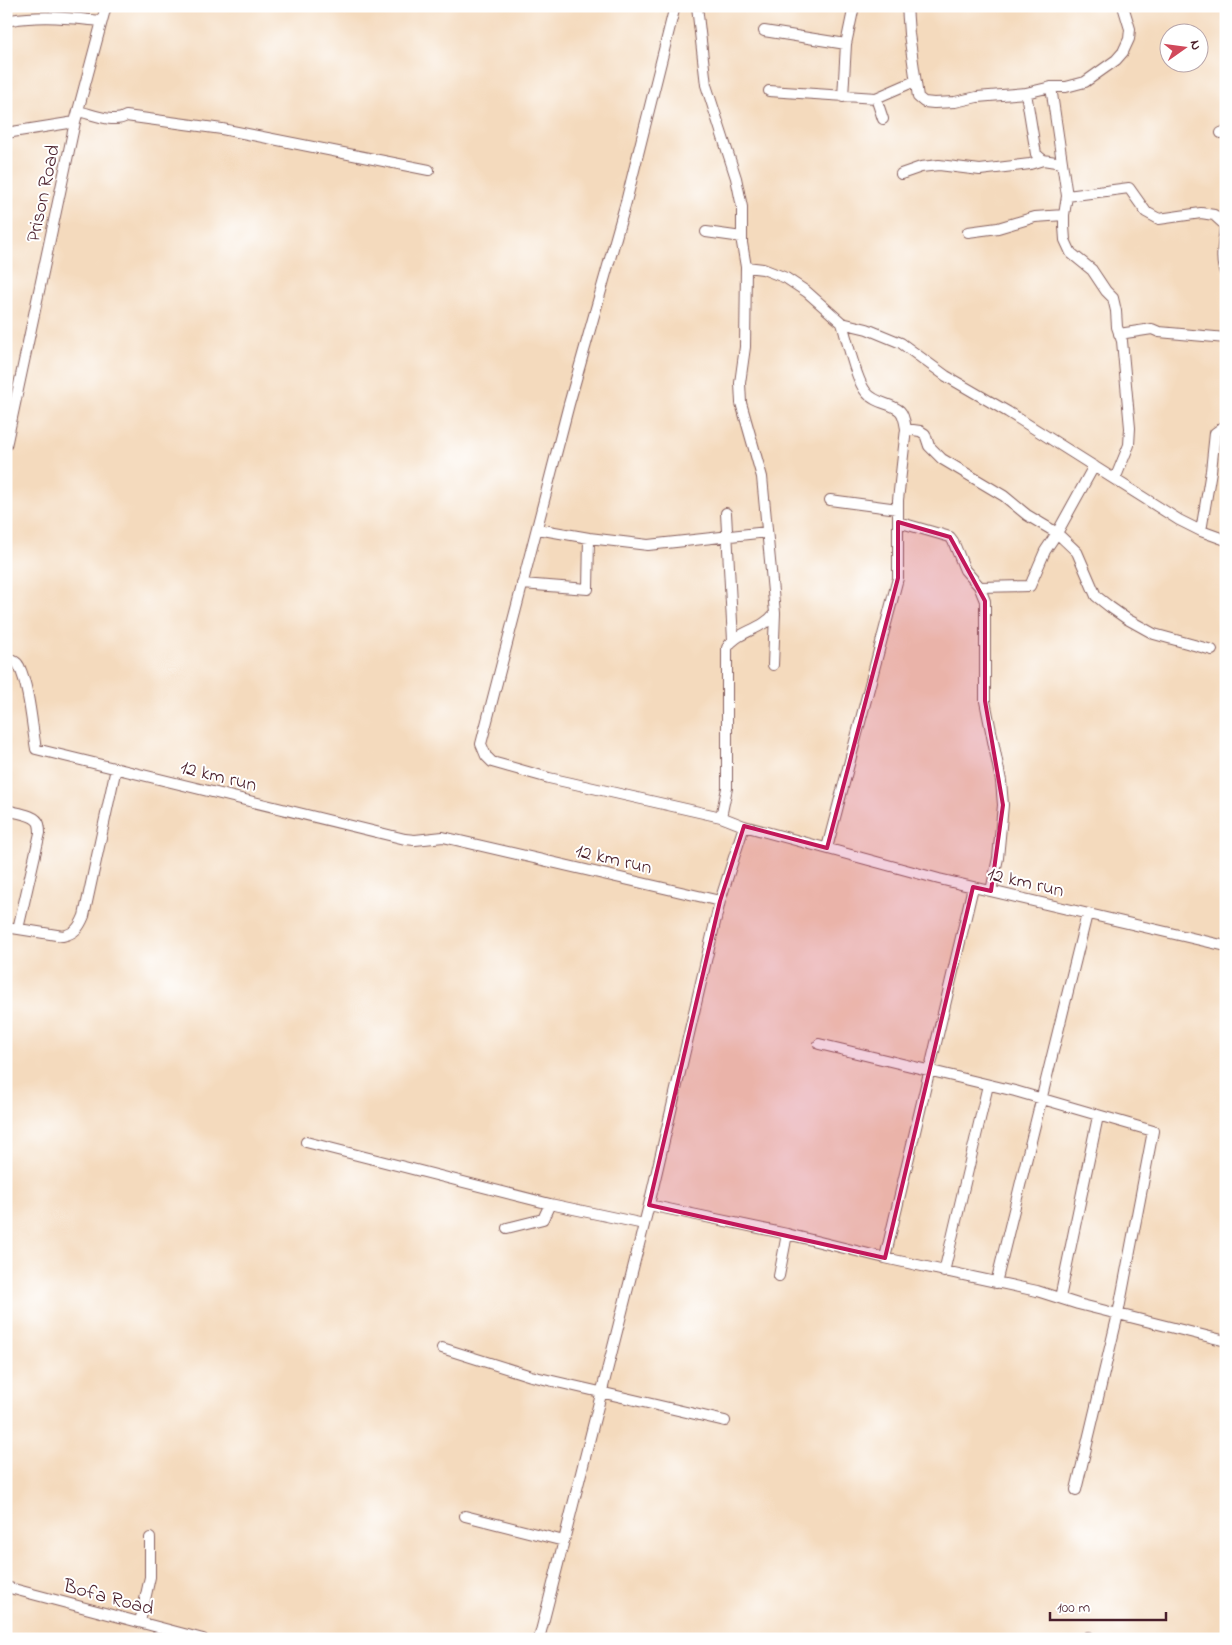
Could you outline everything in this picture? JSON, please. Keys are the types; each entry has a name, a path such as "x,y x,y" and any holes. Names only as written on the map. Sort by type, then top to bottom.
{"street":[{"path":"41,6 42,17"},
{"name":"Prison Road","path":"6,446 75,122 106,6"},
{"name":"12 km run","path":"675,6 626,202 569,404 481,744 486,756 492,762 549,778 721,817 744,826 973,887 1226,946"},
{"path":"697,6 706,85 736,178 742,207 742,237 746,267 745,348 740,384 740,403 762,477 775,613 774,665"},
{"path":"843,97 846,44 854,6"},
{"path":"908,6 909,34 918,97 924,102 934,103 1026,93 1086,82 1116,60 1123,52 1129,39 1130,29 1123,6"},
{"path":"11,20 59,17 101,21"},
{"path":"764,31 846,44"},
{"path":"769,91 876,98 915,81"},
{"path":"1051,87 1067,196 1064,214 1066,240 1071,253 1092,270 1113,298 1119,334 1122,341 1130,428 1128,445 1115,479"},
{"path":"1026,93 1036,154 1044,160"},
{"path":"876,98 883,119"},
{"path":"78,111 120,120 126,116 222,129 429,170"},
{"path":"6,133 75,122"},
{"path":"901,174 930,166 980,170 1030,164 1044,160 1062,163"},
{"path":"1067,196 1130,188 1146,212 1159,219 1202,213 1214,215 1225,226 1222,256 1223,270 1226,275"},
{"path":"968,232 998,228 1035,217 1064,214"},
{"path":"706,232 742,237"},
{"path":"746,267 763,269 786,278 807,292 842,323 867,329 901,343 946,376 1008,412 1179,520 1201,531 1226,540"},
{"path":"826,848 898,578 898,509 906,429 899,410 876,401 867,394 861,384 842,323"},
{"path":"1119,334 1152,329 1159,332 1226,338"},
{"path":"1201,531 1215,433 1226,425"},
{"path":"906,429 920,431 925,434 929,446 942,459 1004,496 1027,515 1058,533 1078,552 1096,596 1110,607 1154,634 1212,650"},
{"path":"980,587 1030,586 1045,551 1058,533 1094,466"},
{"path":"830,500 898,509"},
{"path":"726,513 733,640"},
{"path":"898,522 950,536 965,570 980,587 985,601 985,701 1003,805 998,858 991,891"},
{"path":"537,529 648,545 768,532"},
{"path":"522,584 588,590 589,538"},
{"path":"721,817 727,788 727,648 733,640 770,620 775,613"},
{"name":"12 km run","path":"6,658 15,661 19,665 26,688 36,749 405,839 443,837 720,901"},
{"path":"6,927 63,936 72,934 80,927 116,768"},
{"path":"6,810 36,819 39,824 40,833 18,928"},
{"path":"539,1639 649,1205 720,901 744,826"},
{"path":"885,1258 973,887"},
{"path":"996,1283 1088,914"},
{"path":"819,1044 988,1085 1153,1131 1118,1314 1076,1490"},
{"path":"944,1272 988,1085"},
{"path":"1060,1298 1098,1116"},
{"path":"306,1142 550,1204 644,1224"},
{"path":"507,1228 543,1219 550,1204"},
{"path":"649,1205 787,1234 944,1272 1037,1291 1118,1314 1226,1340"},
{"path":"779,1276 787,1234"},
{"path":"442,1348 531,1376 725,1421"},
{"path":"466,1516 564,1541"},
{"path":"140,1622 150,1577 150,1538"},
{"name":"Bofa Road","path":"6,1587 199,1638"}],"highlighted area":[{"path":"898,522 950,537 985,601 985,701 1003,805 991,891 973,887 885,1258 649,1205 720,901 744,826 827,848 898,578"}]}
